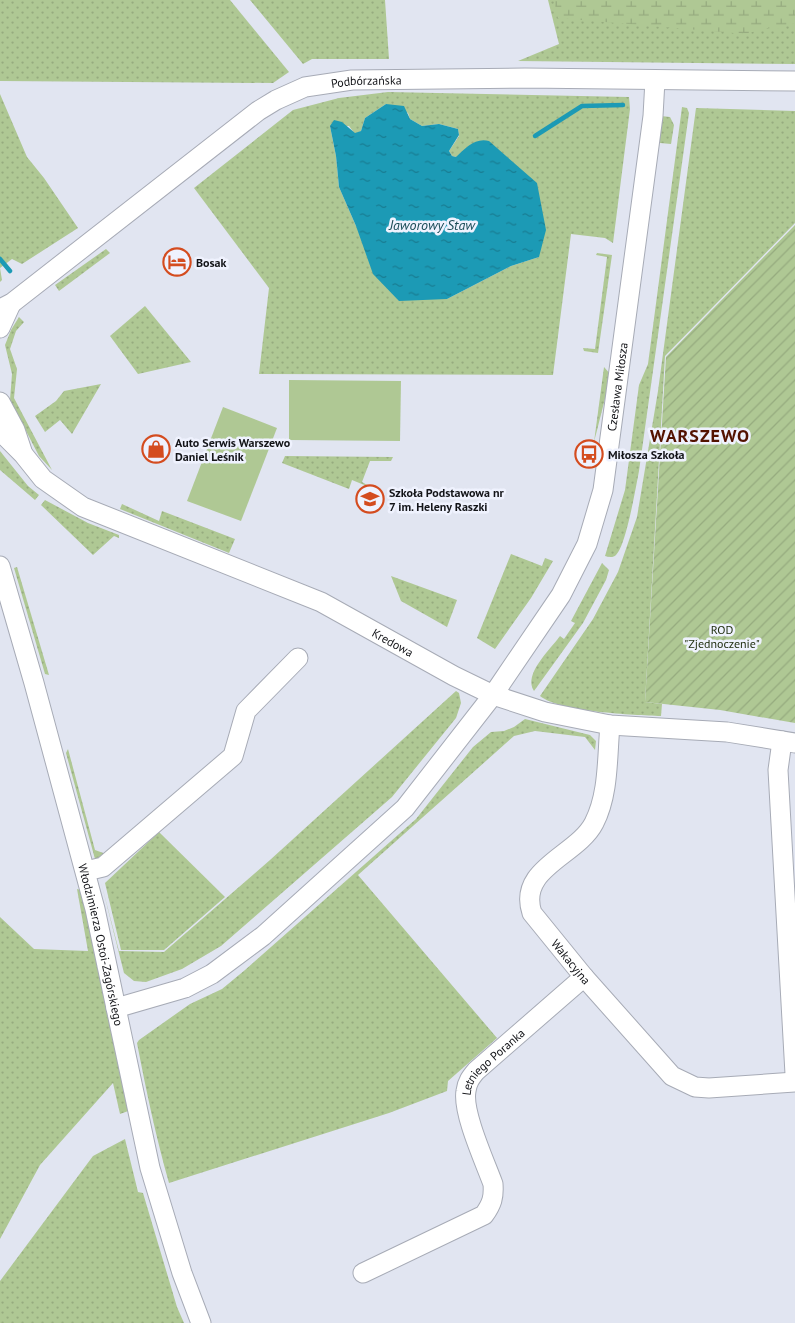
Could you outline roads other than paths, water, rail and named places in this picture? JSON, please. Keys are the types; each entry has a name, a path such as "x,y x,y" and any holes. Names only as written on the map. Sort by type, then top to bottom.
{"street":[{"name":"Podbórzańska","path":"0,328 5,307 240,124 271,103 296,91 325,83 367,79 795,81"},
{"name":"Czesława Miłosza","path":"116,1008 166,994 200,981 234,960 405,808 493,695 566,588 587,544 599,508 607,466 652,126 655,80"},
{"name":"Kredowa","path":"0,402 15,430 23,454"},
{"name":"Kredowa","path":"0,431 51,486 88,509 321,602 454,676 493,695 550,713 610,725 727,732 789,742"},
{"name":"Włodzimierza Ostoi-Zagórskiego","path":"0,566 86,871 150,1168 182,1273 201,1323"},
{"path":"86,871 103,867 233,756 246,711 298,658"},
{"name":"Wakacyjna","path":"610,725 603,796 594,823 588,832 536,878 529,891 528,903 532,914 672,1076 682,1083 695,1087 710,1088 795,1082"},
{"path":"789,742 778,770 795,1074"},
{"name":"Letniego Poranka","path":"363,1273 484,1214 491,1206 494,1196 493,1184 466,1107 465,1092 468,1081 476,1070 584,976"}],"water":[{"name":"Jaworowy Staw","path":"386,104 404,106 410,119 422,126 439,124 458,129 459,135 449,151 452,156 456,157 475,142 489,141 537,183 546,230 539,257 511,266 447,299 399,301 373,274 356,226 339,187 336,156 330,126 334,120 342,122 355,133 361,131 365,118"}],"waterway":[{"path":"535,136 582,106 623,105"},
{"path":"0,259 10,271"}],"place":[{"name":"Bosak","path":"177,262"},
{"name":"Auto Serwis Warszewo Daniel Leśnik","path":"156,449"},
{"name":"Miłosza Szkoła","path":"589,454"},
{"name":"Szkoła Podstawowa nr 7 im. Heleny Raszki","path":"370,499"}],"district":[{"name":"WARSZEWO","path":"700,435"}],"park label":[{"name":"ROD \"Zjednoczenie\"","path":"722,636"}]}
